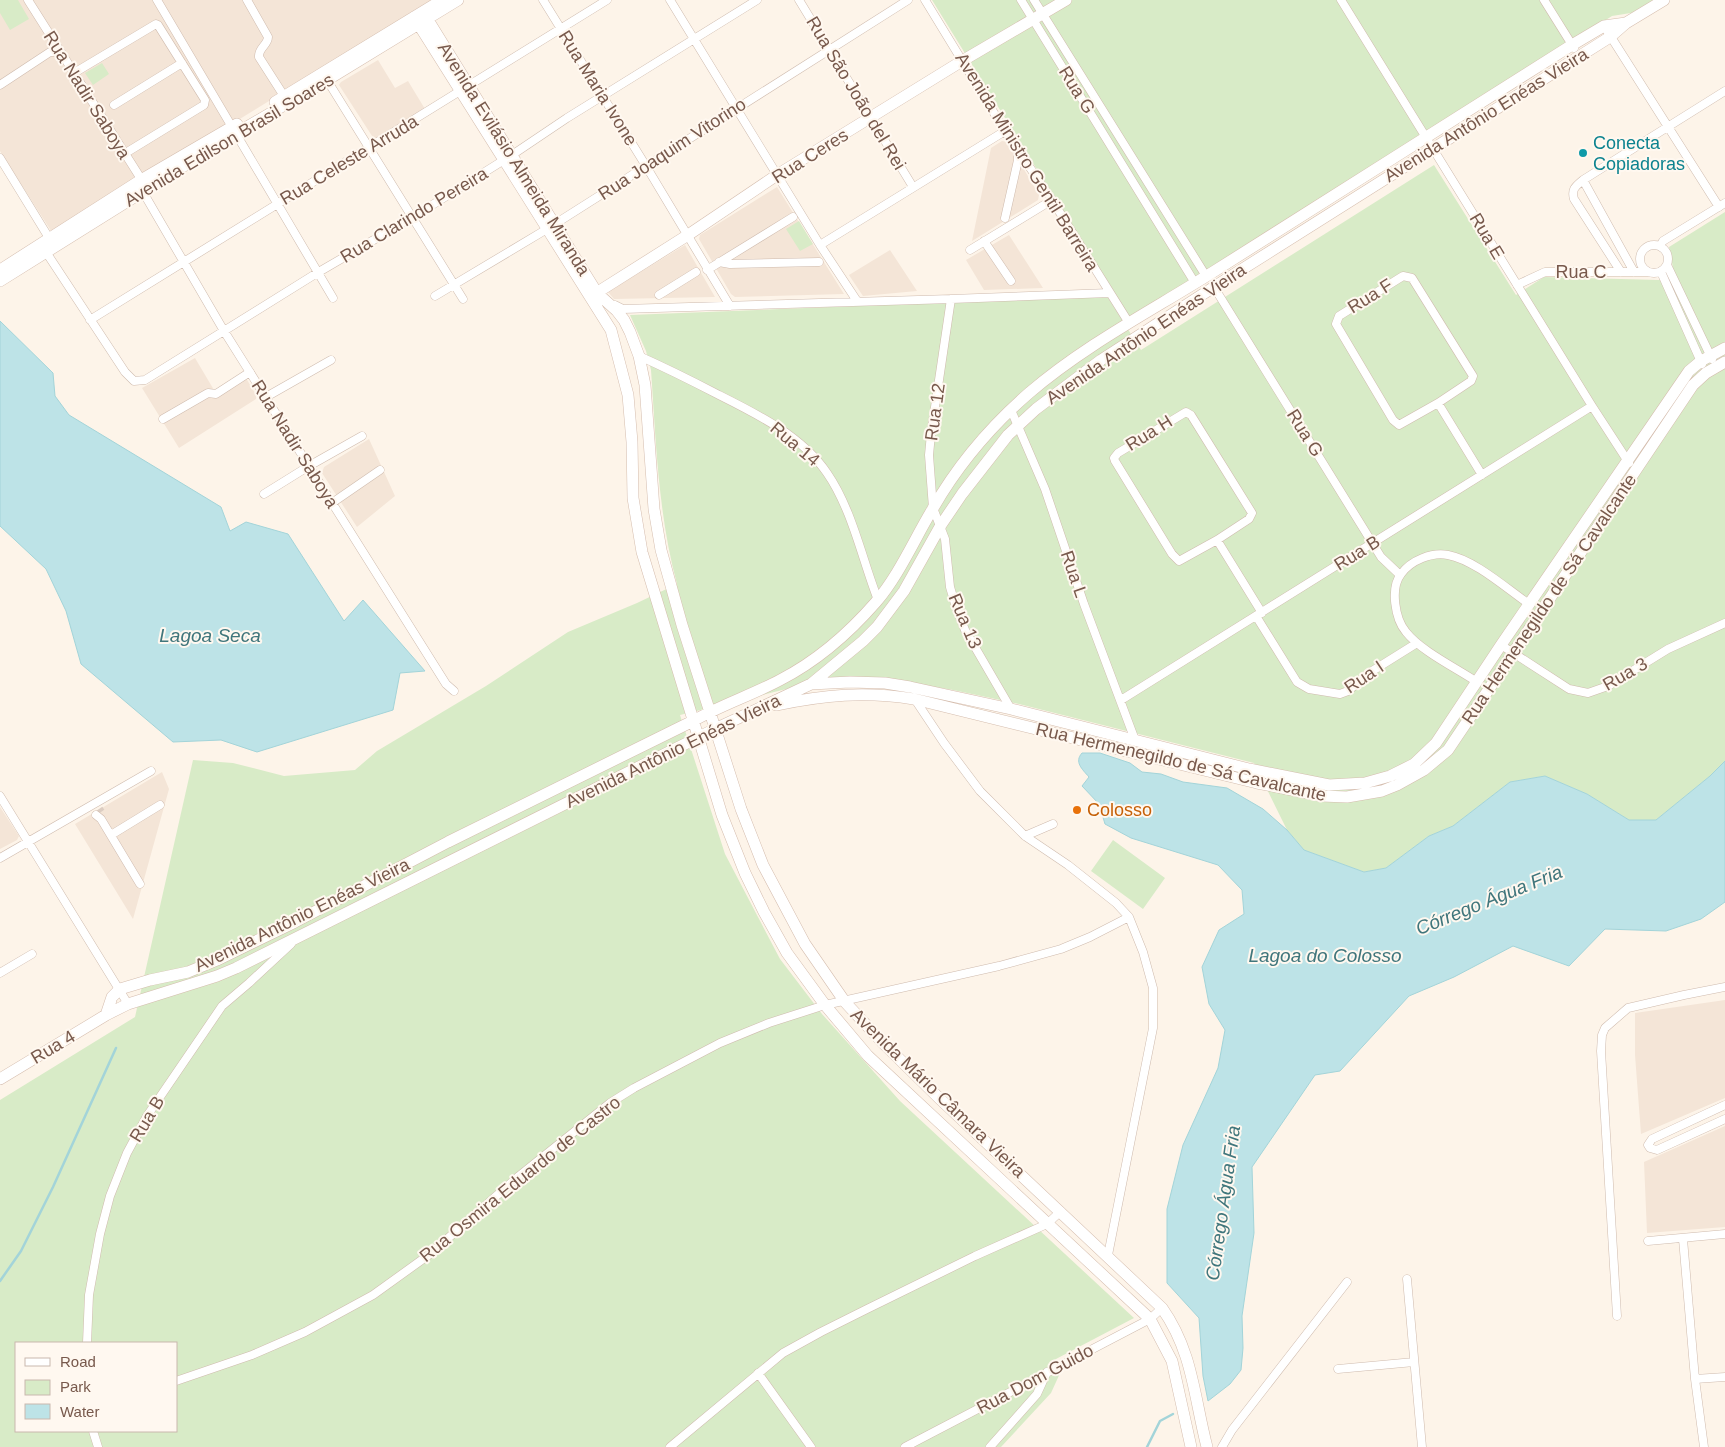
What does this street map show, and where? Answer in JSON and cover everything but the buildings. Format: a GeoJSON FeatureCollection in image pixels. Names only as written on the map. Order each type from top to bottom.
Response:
{"type":"FeatureCollection","features":[{"type":"Feature","properties":{"kind":"street","name":"Rua Nadir Saboya"},"geometry":{"type":"LineString","coordinates":[[28,0],[144,187],[183,262],[224,331],[446,684],[454,691]]}},
{"type":"Feature","properties":{"kind":"street"},"geometry":{"type":"LineString","coordinates":[[156,0],[333,298]]}},
{"type":"Feature","properties":{"kind":"street"},"geometry":{"type":"LineString","coordinates":[[247,0],[268,37],[267,42],[260,50],[259,57],[281,91]]}},
{"type":"Feature","properties":{"kind":"street","name":"Avenida Edilson Brasil Soares"},"geometry":{"type":"LineString","coordinates":[[0,281],[233,131],[327,80],[421,18],[442,0]]}},
{"type":"Feature","properties":{"kind":"street","name":"Avenida Edilson Brasil Soares"},"geometry":{"type":"LineString","coordinates":[[233,131],[281,91],[458,0]]}},
{"type":"Feature","properties":{"kind":"street","name":"Rua Maria Ivone"},"geometry":{"type":"LineString","coordinates":[[543,0],[688,235],[702,269],[730,306]]}},
{"type":"Feature","properties":{"kind":"street","name":"Rua Celeste Arruda"},"geometry":{"type":"LineString","coordinates":[[90,320],[607,0]]}},
{"type":"Feature","properties":{"kind":"street"},"geometry":{"type":"LineString","coordinates":[[670,0],[857,301]]}},
{"type":"Feature","properties":{"kind":"street","name":"Rua Clarindo Pereira"},"geometry":{"type":"LineString","coordinates":[[90,320],[124,372],[134,381],[145,380],[317,273],[413,217],[508,158],[602,96],[758,0]]}},
{"type":"Feature","properties":{"kind":"street","name":"Rua São João del Rei"},"geometry":{"type":"LineString","coordinates":[[799,0],[913,187]]}},
{"type":"Feature","properties":{"kind":"street","name":"Rua Joaquim Vitorino"},"geometry":{"type":"LineString","coordinates":[[434,296],[550,226],[908,0]]}},
{"type":"Feature","properties":{"kind":"street","name":"Avenida Ministro Gentil Barreira"},"geometry":{"type":"LineString","coordinates":[[926,0],[1018,151],[1052,200],[1129,323]]}},
{"type":"Feature","properties":{"kind":"street","name":"Rua G"},"geometry":{"type":"LineString","coordinates":[[1021,0],[1038,17],[1206,276]]}},
{"type":"Feature","properties":{"kind":"street","name":"Rua G"},"geometry":{"type":"LineString","coordinates":[[1034,0],[1038,17],[1195,283]]}},
{"type":"Feature","properties":{"kind":"street","name":"Rua Ceres"},"geometry":{"type":"LineString","coordinates":[[593,297],[778,175],[962,60],[1066,0]]}},
{"type":"Feature","properties":{"kind":"street","name":"Rua E"},"geometry":{"type":"LineString","coordinates":[[1341,0],[1592,406],[1632,465]]}},
{"type":"Feature","properties":{"kind":"street"},"geometry":{"type":"LineString","coordinates":[[1544,0],[1579,56]]}},
{"type":"Feature","properties":{"kind":"street","name":"Avenida Antônio Enéas Vieira"},"geometry":{"type":"LineString","coordinates":[[106,1015],[128,1004],[217,976],[296,939],[715,728],[811,684],[863,641],[886,616],[904,591],[940,525],[984,465],[1018,425],[1050,398],[1101,360],[1214,286],[1610,37],[1626,23],[1664,0]]}},
{"type":"Feature","properties":{"kind":"street","name":"Avenida Evilásio Almeida Miranda"},"geometry":{"type":"LineString","coordinates":[[421,18],[593,297],[610,303]]}},
{"type":"Feature","properties":{"kind":"street","name":"Avenida Antônio Enéas Vieira"},"geometry":{"type":"LineString","coordinates":[[120,990],[150,980],[188,972],[217,960],[710,711],[768,686],[806,666],[850,628],[878,600],[957,470],[985,437],[1026,396],[1066,363],[1572,45],[1604,26],[1626,23]]}},
{"type":"Feature","properties":{"kind":"street"},"geometry":{"type":"LineString","coordinates":[[74,73],[156,24],[205,100],[204,105],[124,154]]}},
{"type":"Feature","properties":{"kind":"street"},"geometry":{"type":"LineString","coordinates":[[1604,26],[1668,128],[1722,205],[1663,241],[1660,246]]}},
{"type":"Feature","properties":{"kind":"street"},"geometry":{"type":"LineString","coordinates":[[0,84],[50,52],[61,52]]}},
{"type":"Feature","properties":{"kind":"street"},"geometry":{"type":"LineString","coordinates":[[114,105],[182,63]]}},
{"type":"Feature","properties":{"kind":"street"},"geometry":{"type":"LineString","coordinates":[[327,80],[463,299]]}},
{"type":"Feature","properties":{"kind":"street"},"geometry":{"type":"LineString","coordinates":[[1621,272],[1574,199],[1573,191],[1583,180],[1725,91]]}},
{"type":"Feature","properties":{"kind":"street"},"geometry":{"type":"LineString","coordinates":[[820,244],[1005,130]]}},
{"type":"Feature","properties":{"kind":"street"},"geometry":{"type":"LineString","coordinates":[[1005,218],[1018,160],[1018,151]]}},
{"type":"Feature","properties":{"kind":"street"},"geometry":{"type":"LineString","coordinates":[[0,158],[49,238]]}},
{"type":"Feature","properties":{"kind":"street"},"geometry":{"type":"LineString","coordinates":[[1583,180],[1634,272]]}},
{"type":"Feature","properties":{"kind":"street","name":"Avenida Edilson Brasil Soares"},"geometry":{"type":"LineString","coordinates":[[0,270],[49,238],[144,187]]}},
{"type":"Feature","properties":{"kind":"street"},"geometry":{"type":"LineString","coordinates":[[970,250],[1052,200]]}},
{"type":"Feature","properties":{"kind":"street"},"geometry":{"type":"LineString","coordinates":[[659,295],[702,269],[719,262],[793,217]]}},
{"type":"Feature","properties":{"kind":"street"},"geometry":{"type":"LineString","coordinates":[[984,242],[1011,281]]}},
{"type":"Feature","properties":{"kind":"street"},"geometry":{"type":"LineString","coordinates":[[1668,265],[1662,272],[1657,274],[1647,272],[1641,265],[1642,254],[1646,248],[1651,246],[1660,246],[1667,252],[1668,265],[1706,359]]}},
{"type":"Feature","properties":{"kind":"street"},"geometry":{"type":"LineString","coordinates":[[46,252],[90,320]]}},
{"type":"Feature","properties":{"kind":"street"},"geometry":{"type":"LineString","coordinates":[[1625,256],[1642,254]]}},
{"type":"Feature","properties":{"kind":"street"},"geometry":{"type":"LineString","coordinates":[[719,262],[730,264],[819,262]]}},
{"type":"Feature","properties":{"kind":"street","name":"Rua C"},"geometry":{"type":"LineString","coordinates":[[1517,286],[1545,272],[1647,272]]}},
{"type":"Feature","properties":{"kind":"street"},"geometry":{"type":"LineString","coordinates":[[1662,272],[1706,359],[1716,368]]}},
{"type":"Feature","properties":{"kind":"street","name":"Rua F"},"geometry":{"type":"LineString","coordinates":[[1403,276],[1412,278],[1474,376],[1471,381],[1438,403],[1401,424],[1397,424],[1336,324],[1337,318],[1403,276]]}},
{"type":"Feature","properties":{"kind":"street","name":"Rua G"},"geometry":{"type":"LineString","coordinates":[[1214,286],[1383,560],[1400,575]]}},
{"type":"Feature","properties":{"kind":"street"},"geometry":{"type":"LineString","coordinates":[[610,303],[623,309],[1109,292]]}},
{"type":"Feature","properties":{"kind":"street","name":"Avenida Mário Câmara Vieira"},"geometry":{"type":"LineString","coordinates":[[593,297],[611,330],[628,395],[632,442],[633,498],[642,552],[722,815],[744,873],[787,953],[825,1005],[868,1056],[1150,1319],[1167,1350],[1175,1371],[1191,1447]]}},
{"type":"Feature","properties":{"kind":"street","name":"Rua 12"},"geometry":{"type":"LineString","coordinates":[[940,525],[933,508],[929,460],[930,441],[951,299]]}},
{"type":"Feature","properties":{"kind":"street","name":"Avenida Mário Câmara Vieira"},"geometry":{"type":"LineString","coordinates":[[610,303],[624,320],[630,332],[639,356],[645,385],[654,509],[661,550],[741,809],[763,865],[805,944],[845,1002],[876,1036],[939,1098],[1108,1255],[1171,1319],[1190,1364],[1207,1447]]}},
{"type":"Feature","properties":{"kind":"street","name":"Rua Hermenegildo de Sá Cavalcante"},"geometry":{"type":"LineString","coordinates":[[757,708],[816,697],[851,694],[888,695],[914,699],[1257,783],[1322,796],[1347,797],[1382,792],[1424,770],[1443,755],[1513,653],[1689,371],[1725,348]]}},
{"type":"Feature","properties":{"kind":"street","name":"Rua 14"},"geometry":{"type":"LineString","coordinates":[[639,356],[767,420],[790,436],[818,460],[838,490],[878,600]]}},
{"type":"Feature","properties":{"kind":"street"},"geometry":{"type":"LineString","coordinates":[[266,397],[331,360]]}},
{"type":"Feature","properties":{"kind":"street","name":"Rua Hermenegildo de Sá Cavalcante"},"geometry":{"type":"LineString","coordinates":[[811,684],[850,682],[910,687],[1249,769],[1329,786],[1366,784],[1406,768],[1433,748],[1529,604],[1632,465],[1692,385],[1716,368]]}},
{"type":"Feature","properties":{"kind":"street"},"geometry":{"type":"LineString","coordinates":[[163,419],[208,393],[216,394],[250,372]]}},
{"type":"Feature","properties":{"kind":"street"},"geometry":{"type":"LineString","coordinates":[[1438,403],[1482,476]]}},
{"type":"Feature","properties":{"kind":"street","name":"Rua B"},"geometry":{"type":"LineString","coordinates":[[1121,700],[1592,406]]}},
{"type":"Feature","properties":{"kind":"street","name":"Rua L"},"geometry":{"type":"LineString","coordinates":[[1011,410],[1045,489],[1084,604],[1135,740]]}},
{"type":"Feature","properties":{"kind":"street","name":"Rua H"},"geometry":{"type":"LineString","coordinates":[[1183,413],[1189,413],[1252,513],[1249,519],[1217,540],[1182,560],[1176,560],[1115,461],[1116,455],[1183,413]]}},
{"type":"Feature","properties":{"kind":"street"},"geometry":{"type":"LineString","coordinates":[[264,494],[362,436]]}},
{"type":"Feature","properties":{"kind":"street"},"geometry":{"type":"LineString","coordinates":[[332,503],[380,470]]}},
{"type":"Feature","properties":{"kind":"street","name":"Rua 13"},"geometry":{"type":"LineString","coordinates":[[940,525],[945,539],[950,587],[959,615],[1011,710]]}},
{"type":"Feature","properties":{"kind":"street"},"geometry":{"type":"LineString","coordinates":[[1217,540],[1259,614]]}},
{"type":"Feature","properties":{"kind":"street"},"geometry":{"type":"LineString","coordinates":[[1477,682],[1417,643],[1405,631],[1398,618],[1395,597],[1400,575],[1411,564],[1421,559],[1434,555],[1448,555],[1467,561],[1529,604]]}},
{"type":"Feature","properties":{"kind":"street","name":"Rua I"},"geometry":{"type":"LineString","coordinates":[[1259,614],[1297,682],[1309,690],[1340,694],[1348,691],[1368,673],[1417,643]]}},
{"type":"Feature","properties":{"kind":"street","name":"Rua 3"},"geometry":{"type":"LineString","coordinates":[[1501,645],[1569,689],[1588,693],[1608,686],[1668,649],[1725,623]]}},
{"type":"Feature","properties":{"kind":"street"},"geometry":{"type":"LineString","coordinates":[[910,687],[914,699],[944,744],[980,791],[1026,836],[1076,871],[1116,903],[1128,916],[1143,952],[1153,988],[1153,1028],[1108,1255]]}},
{"type":"Feature","properties":{"kind":"street"},"geometry":{"type":"LineString","coordinates":[[0,858],[28,842],[97,811],[151,772]]}},
{"type":"Feature","properties":{"kind":"street"},"geometry":{"type":"LineString","coordinates":[[0,796],[128,1004]]}},
{"type":"Feature","properties":{"kind":"street"},"geometry":{"type":"LineString","coordinates":[[110,835],[160,805]]}},
{"type":"Feature","properties":{"kind":"street"},"geometry":{"type":"LineString","coordinates":[[97,811],[140,884]]}},
{"type":"Feature","properties":{"kind":"street"},"geometry":{"type":"LineString","coordinates":[[1026,836],[1053,824]]}},
{"type":"Feature","properties":{"kind":"street","name":"Rua Osmira Eduardo de Castro"},"geometry":{"type":"LineString","coordinates":[[178,1380],[252,1355],[305,1332],[365,1300],[430,1254],[519,1176],[610,1103],[634,1088],[720,1043],[769,1023],[825,1005],[999,966],[1061,948],[1090,937],[1128,916]]}},
{"type":"Feature","properties":{"kind":"street","name":"Rua B"},"geometry":{"type":"LineString","coordinates":[[86,1342],[89,1295],[100,1234],[110,1196],[127,1153],[146,1116],[222,1006],[296,939]]}},
{"type":"Feature","properties":{"kind":"street"},"geometry":{"type":"LineString","coordinates":[[0,973],[32,954]]}},
{"type":"Feature","properties":{"kind":"street"},"geometry":{"type":"LineString","coordinates":[[1617,1316],[1601,1051],[1602,1035],[1605,1028],[1628,1008],[1725,987]]}},
{"type":"Feature","properties":{"kind":"street"},"geometry":{"type":"LineString","coordinates":[[106,1015],[110,1003],[120,990]]}},
{"type":"Feature","properties":{"kind":"street","name":"Rua 4"},"geometry":{"type":"LineString","coordinates":[[0,1080],[106,1015]]}},
{"type":"Feature","properties":{"kind":"street"},"geometry":{"type":"LineString","coordinates":[[1725,1105],[1652,1139],[1648,1145],[1656,1150],[1725,1118]]}},
{"type":"Feature","properties":{"kind":"street"},"geometry":{"type":"LineString","coordinates":[[670,1447],[783,1353],[821,1332],[975,1256],[1047,1224],[1061,1211]]}},
{"type":"Feature","properties":{"kind":"street"},"geometry":{"type":"LineString","coordinates":[[1648,1242],[1725,1234]]}},
{"type":"Feature","properties":{"kind":"street"},"geometry":{"type":"LineString","coordinates":[[1683,1238],[1695,1379],[1704,1447]]}},
{"type":"Feature","properties":{"kind":"street"},"geometry":{"type":"LineString","coordinates":[[1407,1279],[1422,1447]]}},
{"type":"Feature","properties":{"kind":"street"},"geometry":{"type":"LineString","coordinates":[[1222,1447],[1232,1430],[1347,1282]]}},
{"type":"Feature","properties":{"kind":"street","name":"Rua Dom Guido"},"geometry":{"type":"LineString","coordinates":[[905,1447],[1150,1319],[1162,1308]]}},
{"type":"Feature","properties":{"kind":"street"},"geometry":{"type":"LineString","coordinates":[[1338,1369],[1414,1362]]}},
{"type":"Feature","properties":{"kind":"street"},"geometry":{"type":"LineString","coordinates":[[990,1447],[1037,1394],[1047,1372]]}},
{"type":"Feature","properties":{"kind":"street"},"geometry":{"type":"LineString","coordinates":[[758,1373],[810,1447]]}},
{"type":"Feature","properties":{"kind":"street"},"geometry":{"type":"LineString","coordinates":[[1695,1379],[1725,1377]]}},
{"type":"Feature","properties":{"kind":"street"},"geometry":{"type":"LineString","coordinates":[[93,1432],[98,1447]]}},
{"type":"Feature","properties":{"kind":"shaded area"},"geometry":{"type":"Polygon","coordinates":[[[0,0],[433,0],[53,234],[0,151],[0,0]]]}},
{"type":"Feature","properties":{"kind":"shaded area"},"geometry":{"type":"Polygon","coordinates":[[[378,60],[395,88],[408,81],[425,109],[374,139],[339,85],[378,60]]]}},
{"type":"Feature","properties":{"kind":"shaded area"},"geometry":{"type":"Polygon","coordinates":[[[1002,141],[1008,142],[1039,195],[1038,200],[972,241],[991,148],[1002,141]]]}},
{"type":"Feature","properties":{"kind":"shaded area"},"geometry":{"type":"Polygon","coordinates":[[[777,187],[844,294],[735,297],[731,294],[699,239],[700,235],[777,187]]]}},
{"type":"Feature","properties":{"kind":"shaded area"},"geometry":{"type":"Polygon","coordinates":[[[1009,235],[1043,288],[984,290],[966,260],[1009,235]]]}},
{"type":"Feature","properties":{"kind":"shaded area"},"geometry":{"type":"Polygon","coordinates":[[[685,245],[715,297],[614,299],[608,292],[685,245]]]}},
{"type":"Feature","properties":{"kind":"shaded area"},"geometry":{"type":"Polygon","coordinates":[[[890,250],[917,291],[863,296],[849,275],[890,250]]]}},
{"type":"Feature","properties":{"kind":"shaded area"},"geometry":{"type":"Polygon","coordinates":[[[195,358],[214,390],[243,373],[256,395],[256,399],[179,448],[142,388],[195,358]]]}},
{"type":"Feature","properties":{"kind":"shaded area"},"geometry":{"type":"Polygon","coordinates":[[[369,439],[395,496],[357,527],[322,473],[324,467],[369,439]]]}},
{"type":"Feature","properties":{"kind":"shaded area"},"geometry":{"type":"Polygon","coordinates":[[[162,772],[169,789],[133,919],[75,824],[162,772]]]}},
{"type":"Feature","properties":{"kind":"shaded area"},"geometry":{"type":"Polygon","coordinates":[[[0,807],[19,836],[17,840],[0,849],[0,807]]]}},
{"type":"Feature","properties":{"kind":"shaded area"},"geometry":{"type":"Polygon","coordinates":[[[1725,1000],[1725,1098],[1641,1134],[1635,1055],[1635,1013],[1725,1000]]]}},
{"type":"Feature","properties":{"kind":"shaded area"},"geometry":{"type":"Polygon","coordinates":[[[1725,1126],[1725,1227],[1647,1233],[1644,1162],[1725,1126]]]}},
{"type":"Feature","properties":{"kind":"green space"},"geometry":{"type":"Polygon","coordinates":[[[0,0],[18,0],[29,19],[10,30],[0,13],[0,0]]]}},
{"type":"Feature","properties":{"kind":"green space"},"geometry":{"type":"Polygon","coordinates":[[[932,0],[1655,0],[1637,12],[1612,16],[1423,137],[1130,320],[932,0]]]}},
{"type":"Feature","properties":{"kind":"green space"},"geometry":{"type":"Polygon","coordinates":[[[102,63],[109,74],[93,85],[85,73],[102,63]]]}},
{"type":"Feature","properties":{"kind":"green space"},"geometry":{"type":"Polygon","coordinates":[[[1434,165],[1516,295],[1544,277],[1659,280],[1673,268],[1669,247],[1725,212],[1725,761],[1710,776],[1656,820],[1629,820],[1587,794],[1545,776],[1510,782],[1453,826],[1429,836],[1386,868],[1364,872],[1304,850],[1287,830],[1254,763],[1019,704],[889,679],[827,679],[680,715],[725,854],[780,959],[822,1014],[900,1101],[1134,1318],[1056,1359],[1061,1371],[1051,1393],[1001,1447],[0,1447],[0,1100],[135,1017],[193,760],[233,763],[284,776],[355,770],[377,751],[486,686],[568,632],[677,584],[662,504],[656,450],[651,370],[646,351],[630,315],[1107,296],[1141,350],[1434,165]]]}},
{"type":"Feature","properties":{"kind":"green space"},"geometry":{"type":"Polygon","coordinates":[[[799,221],[813,244],[800,251],[786,229],[799,221]]]}},
{"type":"Feature","properties":{"kind":"green space"},"geometry":{"type":"Polygon","coordinates":[[[1113,840],[1165,878],[1143,909],[1091,871],[1113,840]]]}},
{"type":"Feature","properties":{"kind":"water","name":"Lagoa Seca"},"geometry":{"type":"Polygon","coordinates":[[[0,321],[53,373],[55,396],[69,415],[221,507],[230,531],[246,522],[288,534],[344,621],[363,600],[425,671],[400,673],[393,710],[257,752],[221,740],[173,742],[81,664],[66,611],[46,569],[0,526],[0,321]]]}},
{"type":"Feature","properties":{"kind":"water","name":"Lagoa do Colosso"},"geometry":{"type":"Polygon","coordinates":[[[1082,753],[1100,753],[1130,763],[1142,772],[1161,774],[1183,782],[1227,788],[1263,809],[1287,830],[1304,850],[1364,872],[1386,868],[1429,836],[1453,826],[1510,782],[1545,776],[1587,794],[1629,820],[1656,820],[1710,776],[1725,761],[1725,902],[1701,919],[1666,931],[1605,929],[1569,966],[1513,946],[1454,977],[1409,996],[1340,1071],[1315,1075],[1252,1167],[1254,1233],[1242,1316],[1243,1348],[1241,1370],[1230,1384],[1208,1401],[1203,1376],[1199,1318],[1167,1283],[1167,1209],[1183,1145],[1218,1068],[1225,1030],[1209,1004],[1202,967],[1219,930],[1244,914],[1242,890],[1218,865],[1131,838],[1105,824],[1099,804],[1082,786],[1089,777],[1079,762],[1082,753]]]}},
{"type":"Feature","properties":{"kind":"waterway"},"geometry":{"type":"LineString","coordinates":[[0,1281],[21,1251],[53,1187],[116,1048]]}},
{"type":"Feature","properties":{"kind":"waterway","name":"Córrego Água Fria"},"geometry":{"type":"LineString","coordinates":[[1147,1447],[1160,1421],[1173,1414]]}},
{"type":"Feature","properties":{"kind":"place","name":"Conecta Copiadoras"},"geometry":{"type":"Point","coordinates":[1583,153]}},
{"type":"Feature","properties":{"kind":"place","name":"Colosso"},"geometry":{"type":"Point","coordinates":[1077,810]}}]}
